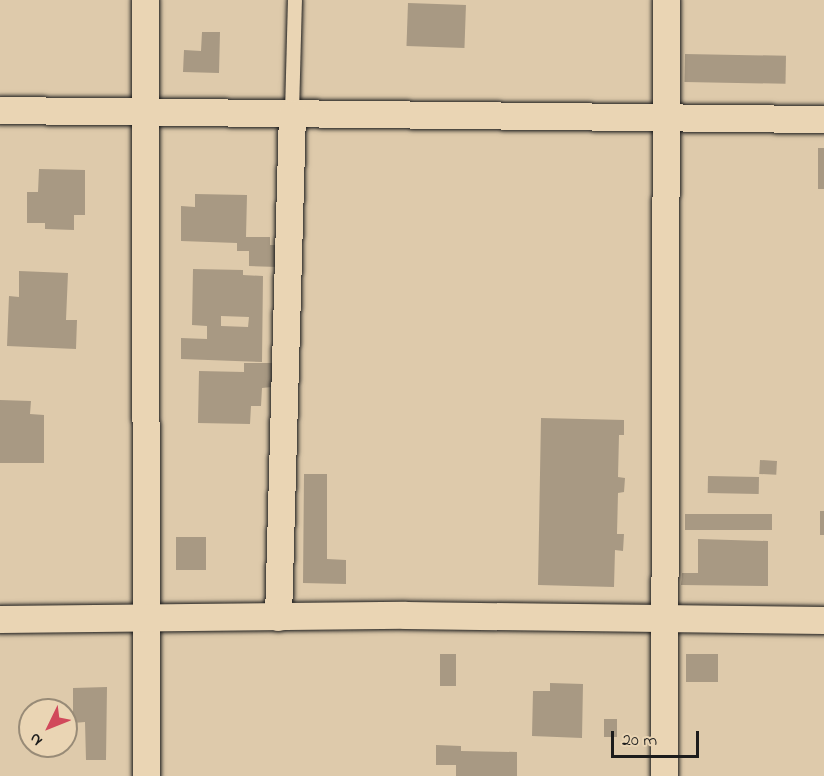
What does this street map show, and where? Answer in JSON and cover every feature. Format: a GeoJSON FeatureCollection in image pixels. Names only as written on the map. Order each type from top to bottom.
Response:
{"type":"FeatureCollection","features":[{"type":"Feature","properties":{"kind":"street"},"geometry":{"type":"LineString","coordinates":[[145,0],[146,776]]}},
{"type":"Feature","properties":{"kind":"street"},"geometry":{"type":"LineString","coordinates":[[664,776],[666,0]]}},
{"type":"Feature","properties":{"kind":"street"},"geometry":{"type":"LineString","coordinates":[[0,110],[824,119]]}},
{"type":"Feature","properties":{"kind":"street"},"geometry":{"type":"LineString","coordinates":[[278,616],[292,113]]}},
{"type":"Feature","properties":{"kind":"street"},"geometry":{"type":"LineString","coordinates":[[0,619],[278,616],[824,620]]}},
{"type":"Feature","properties":{"kind":"lane"},"geometry":{"type":"LineString","coordinates":[[292,113],[295,0]]}},
{"type":"Feature","properties":{"kind":"building"},"geometry":{"type":"Polygon","coordinates":[[[408,3],[466,5],[464,48],[406,46],[408,3]]]}},
{"type":"Feature","properties":{"kind":"building"},"geometry":{"type":"Polygon","coordinates":[[[202,32],[220,32],[219,73],[183,72],[184,50],[201,51],[202,32]]]}},
{"type":"Feature","properties":{"kind":"building"},"geometry":{"type":"Polygon","coordinates":[[[685,54],[786,56],[785,84],[685,82],[685,54]]]}},
{"type":"Feature","properties":{"kind":"building"},"geometry":{"type":"Polygon","coordinates":[[[818,148],[824,148],[824,189],[818,189],[818,148]]]}},
{"type":"Feature","properties":{"kind":"building"},"geometry":{"type":"Polygon","coordinates":[[[39,169],[85,170],[85,215],[74,215],[74,230],[45,229],[45,223],[27,223],[27,192],[38,192],[39,169]]]}},
{"type":"Feature","properties":{"kind":"building"},"geometry":{"type":"Polygon","coordinates":[[[195,194],[247,195],[246,237],[270,237],[270,245],[278,245],[278,267],[249,266],[249,251],[237,251],[237,243],[181,241],[181,206],[195,207],[195,194]]]}},
{"type":"Feature","properties":{"kind":"building"},"geometry":{"type":"Polygon","coordinates":[[[193,269],[243,270],[243,275],[263,276],[262,362],[181,359],[181,338],[207,339],[207,326],[192,325],[193,269]],[[221,316],[221,326],[248,327],[249,317],[221,316]]]}},
{"type":"Feature","properties":{"kind":"building"},"geometry":{"type":"Polygon","coordinates":[[[19,271],[68,273],[66,320],[77,320],[76,349],[7,346],[9,296],[19,297],[19,271]]]}},
{"type":"Feature","properties":{"kind":"building"},"geometry":{"type":"Polygon","coordinates":[[[244,363],[272,363],[272,387],[262,388],[261,406],[251,406],[250,424],[198,423],[199,371],[244,372],[244,363]]]}},
{"type":"Feature","properties":{"kind":"building"},"geometry":{"type":"Polygon","coordinates":[[[0,400],[31,401],[30,414],[44,415],[44,463],[0,463],[0,400]]]}},
{"type":"Feature","properties":{"kind":"building"},"geometry":{"type":"Polygon","coordinates":[[[541,418],[624,420],[624,435],[619,435],[618,477],[625,478],[624,492],[618,493],[617,534],[624,534],[623,551],[615,550],[614,587],[538,585],[541,418]]]}},
{"type":"Feature","properties":{"kind":"building"},"geometry":{"type":"Polygon","coordinates":[[[760,460],[777,461],[776,475],[759,474],[760,460]]]}},
{"type":"Feature","properties":{"kind":"building"},"geometry":{"type":"Polygon","coordinates":[[[304,474],[327,474],[327,559],[346,560],[346,584],[303,583],[304,474]]]}},
{"type":"Feature","properties":{"kind":"building"},"geometry":{"type":"Polygon","coordinates":[[[708,476],[759,477],[759,494],[708,493],[708,476]]]}},
{"type":"Feature","properties":{"kind":"building"},"geometry":{"type":"Polygon","coordinates":[[[820,511],[824,511],[824,535],[820,535],[820,511]]]}},
{"type":"Feature","properties":{"kind":"building"},"geometry":{"type":"Polygon","coordinates":[[[685,514],[772,514],[772,530],[685,530],[685,514]]]}},
{"type":"Feature","properties":{"kind":"building"},"geometry":{"type":"Polygon","coordinates":[[[176,537],[206,537],[206,570],[176,570],[176,537]]]}},
{"type":"Feature","properties":{"kind":"building"},"geometry":{"type":"Polygon","coordinates":[[[698,539],[768,541],[768,586],[681,585],[682,573],[698,573],[698,539]]]}},
{"type":"Feature","properties":{"kind":"building"},"geometry":{"type":"Polygon","coordinates":[[[440,654],[456,654],[456,686],[440,686],[440,654]]]}},
{"type":"Feature","properties":{"kind":"building"},"geometry":{"type":"Polygon","coordinates":[[[686,654],[718,654],[718,682],[686,682],[686,654]]]}},
{"type":"Feature","properties":{"kind":"building"},"geometry":{"type":"Polygon","coordinates":[[[550,683],[583,684],[582,738],[532,736],[533,691],[550,691],[550,683]]]}},
{"type":"Feature","properties":{"kind":"building"},"geometry":{"type":"Polygon","coordinates":[[[107,687],[106,760],[86,760],[85,722],[78,723],[78,698],[73,698],[73,688],[107,687]]]}},
{"type":"Feature","properties":{"kind":"building"},"geometry":{"type":"Polygon","coordinates":[[[604,719],[617,719],[617,737],[604,737],[604,719]]]}},
{"type":"Feature","properties":{"kind":"building"},"geometry":{"type":"Polygon","coordinates":[[[436,745],[461,746],[461,751],[517,752],[517,776],[456,776],[456,765],[436,765],[436,745]]]}}]}
